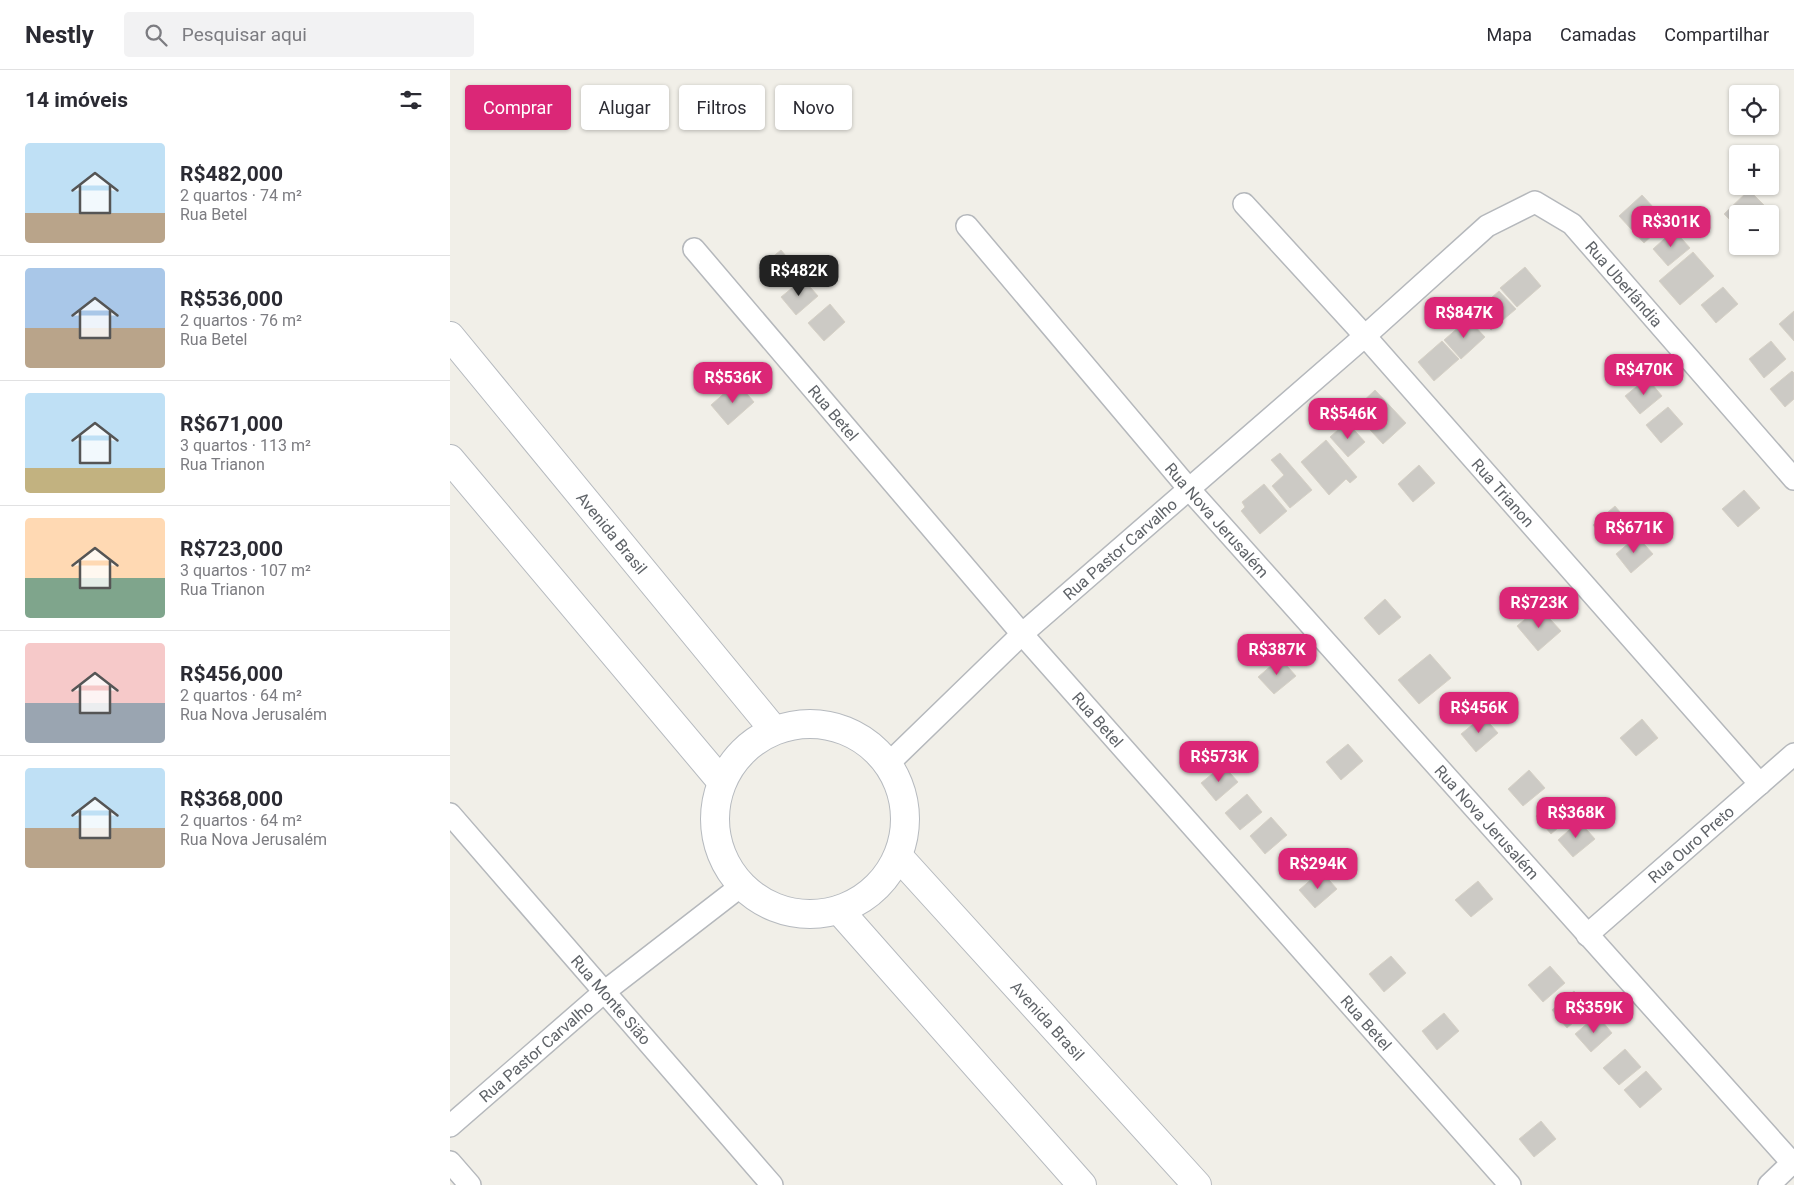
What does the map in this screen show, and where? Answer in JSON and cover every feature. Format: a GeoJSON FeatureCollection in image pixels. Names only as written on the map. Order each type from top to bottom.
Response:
{"type":"FeatureCollection","features":[{"type":"Feature","properties":{"kind":"main road","name":"Avenida Brasil"},"geometry":{"type":"LineString","coordinates":[[450,336],[774,730]]}},
{"type":"Feature","properties":{"kind":"main road"},"geometry":{"type":"LineString","coordinates":[[450,459],[721,782]]}},
{"type":"Feature","properties":{"kind":"main road"},"geometry":{"type":"LineString","coordinates":[[803,723],[832,726],[860,737],[889,763],[897,779],[905,804],[905,831],[899,857],[884,880],[864,898],[839,910],[813,914],[787,912],[762,902],[741,886],[724,863],[715,836],[714,808],[721,782],[734,760],[752,742],[774,730],[803,723]]}},
{"type":"Feature","properties":{"kind":"main road","name":"Avenida Brasil"},"geometry":{"type":"LineString","coordinates":[[899,857],[1197,1185]]}},
{"type":"Feature","properties":{"kind":"main road"},"geometry":{"type":"LineString","coordinates":[[839,910],[1082,1185]]}},
{"type":"Feature","properties":{"kind":"street","name":"Rua Pastor Carvalho"},"geometry":{"type":"LineString","coordinates":[[889,763],[1022,634],[1365,336],[1487,226],[1534,202],[1572,224]]}},
{"type":"Feature","properties":{"kind":"street","name":"Rua Trianon"},"geometry":{"type":"LineString","coordinates":[[1244,204],[1365,336],[1760,784]]}},
{"type":"Feature","properties":{"kind":"street","name":"Rua Uberlândia"},"geometry":{"type":"LineString","coordinates":[[1572,224],[1794,479]]}},
{"type":"Feature","properties":{"kind":"street","name":"Rua Nova Jerusalém"},"geometry":{"type":"LineString","coordinates":[[967,226],[1189,489],[1793,1164]]}},
{"type":"Feature","properties":{"kind":"street","name":"Rua Betel"},"geometry":{"type":"LineString","coordinates":[[694,249],[1022,634],[1510,1185]]}},
{"type":"Feature","properties":{"kind":"street","name":"Rua Ouro Preto"},"geometry":{"type":"LineString","coordinates":[[1587,935],[1794,754]]}},
{"type":"Feature","properties":{"kind":"street","name":"Rua Monte Sião"},"geometry":{"type":"LineString","coordinates":[[450,814],[772,1185]]}},
{"type":"Feature","properties":{"kind":"street","name":"Rua Pastor Carvalho"},"geometry":{"type":"LineString","coordinates":[[450,1126],[604,992],[741,886]]}},
{"type":"Feature","properties":{"kind":"street"},"geometry":{"type":"LineString","coordinates":[[450,1162],[470,1185]]}},
{"type":"Feature","properties":{"kind":"street"},"geometry":{"type":"LineString","coordinates":[[1768,1185],[1793,1164]]}},
{"type":"Feature","properties":{"kind":"building"},"geometry":{"type":"Polygon","coordinates":[[[1642,195],[1667,222],[1644,243],[1619,216],[1642,195]]]}},
{"type":"Feature","properties":{"kind":"building"},"geometry":{"type":"Polygon","coordinates":[[[1744,195],[1754,195],[1764,205],[1733,205],[1744,195]]]}},
{"type":"Feature","properties":{"kind":"building"},"geometry":{"type":"Polygon","coordinates":[[[1729,209],[1729,219],[1724,214],[1729,209]]]}},
{"type":"Feature","properties":{"kind":"building"},"geometry":{"type":"Polygon","coordinates":[[[1674,230],[1690,248],[1668,266],[1653,249],[1674,230]]]}},
{"type":"Feature","properties":{"kind":"building"},"geometry":{"type":"Polygon","coordinates":[[[781,250],[796,268],[775,286],[759,268],[781,250]]]}},
{"type":"Feature","properties":{"kind":"building"},"geometry":{"type":"Polygon","coordinates":[[[1693,252],[1714,276],[1680,305],[1659,281],[1693,252]]]}},
{"type":"Feature","properties":{"kind":"building"},"geometry":{"type":"Polygon","coordinates":[[[1525,267],[1541,286],[1517,307],[1500,288],[1525,267]]]}},
{"type":"Feature","properties":{"kind":"building"},"geometry":{"type":"Polygon","coordinates":[[[803,279],[818,296],[796,315],[781,297],[803,279]]]}},
{"type":"Feature","properties":{"kind":"building"},"geometry":{"type":"Polygon","coordinates":[[[1723,287],[1738,304],[1716,323],[1701,305],[1723,287]]]}},
{"type":"Feature","properties":{"kind":"building"},"geometry":{"type":"Polygon","coordinates":[[[1499,291],[1516,309],[1491,330],[1475,312],[1499,291]]]}},
{"type":"Feature","properties":{"kind":"building"},"geometry":{"type":"Polygon","coordinates":[[[830,304],[845,322],[824,341],[808,323],[830,304]]]}},
{"type":"Feature","properties":{"kind":"building"},"geometry":{"type":"Polygon","coordinates":[[[1794,311],[1794,341],[1779,324],[1794,311]]]}},
{"type":"Feature","properties":{"kind":"building"},"geometry":{"type":"Polygon","coordinates":[[[1468,319],[1485,337],[1461,359],[1444,340],[1468,319]]]}},
{"type":"Feature","properties":{"kind":"building"},"geometry":{"type":"Polygon","coordinates":[[[1442,341],[1459,359],[1434,381],[1418,362],[1442,341]]]}},
{"type":"Feature","properties":{"kind":"building"},"geometry":{"type":"Polygon","coordinates":[[[1771,341],[1786,359],[1764,378],[1749,359],[1771,341]]]}},
{"type":"Feature","properties":{"kind":"building"},"geometry":{"type":"Polygon","coordinates":[[[1792,371],[1794,373],[1794,399],[1785,407],[1770,389],[1792,371]]]}},
{"type":"Feature","properties":{"kind":"building"},"geometry":{"type":"Polygon","coordinates":[[[1647,378],[1662,396],[1640,414],[1625,396],[1647,378]]]}},
{"type":"Feature","properties":{"kind":"building"},"geometry":{"type":"Polygon","coordinates":[[[737,382],[754,402],[728,425],[711,405],[737,382]]]}},
{"type":"Feature","properties":{"kind":"building"},"geometry":{"type":"Polygon","coordinates":[[[1375,390],[1406,423],[1383,444],[1361,420],[1363,417],[1355,409],[1375,390]]]}},
{"type":"Feature","properties":{"kind":"building"},"geometry":{"type":"Polygon","coordinates":[[[1668,407],[1683,424],[1661,443],[1646,425],[1668,407]]]}},
{"type":"Feature","properties":{"kind":"building"},"geometry":{"type":"Polygon","coordinates":[[[1347,422],[1365,442],[1348,457],[1330,437],[1347,422]]]}},
{"type":"Feature","properties":{"kind":"building"},"geometry":{"type":"Polygon","coordinates":[[[1326,440],[1357,477],[1350,483],[1346,479],[1329,495],[1301,462],[1326,440]]]}},
{"type":"Feature","properties":{"kind":"building"},"geometry":{"type":"Polygon","coordinates":[[[1280,453],[1312,490],[1290,508],[1272,486],[1284,475],[1271,460],[1280,453]]]}},
{"type":"Feature","properties":{"kind":"building"},"geometry":{"type":"Polygon","coordinates":[[[1419,465],[1435,483],[1413,502],[1398,484],[1419,465]]]}},
{"type":"Feature","properties":{"kind":"building"},"geometry":{"type":"Polygon","coordinates":[[[1264,484],[1287,511],[1260,534],[1241,511],[1245,507],[1242,502],[1264,484]]]}},
{"type":"Feature","properties":{"kind":"building"},"geometry":{"type":"Polygon","coordinates":[[[1744,490],[1760,508],[1738,527],[1722,509],[1744,490]]]}},
{"type":"Feature","properties":{"kind":"building"},"geometry":{"type":"Polygon","coordinates":[[[1615,506],[1630,524],[1608,543],[1593,525],[1615,506]]]}},
{"type":"Feature","properties":{"kind":"building"},"geometry":{"type":"Polygon","coordinates":[[[1637,536],[1653,554],[1631,573],[1616,554],[1637,536]]]}},
{"type":"Feature","properties":{"kind":"building"},"geometry":{"type":"Polygon","coordinates":[[[1385,599],[1401,617],[1379,635],[1364,618],[1385,599]]]}},
{"type":"Feature","properties":{"kind":"building"},"geometry":{"type":"Polygon","coordinates":[[[1539,607],[1561,631],[1538,651],[1517,626],[1539,607]]]}},
{"type":"Feature","properties":{"kind":"building"},"geometry":{"type":"Polygon","coordinates":[[[1430,654],[1451,678],[1419,704],[1398,680],[1430,654]]]}},
{"type":"Feature","properties":{"kind":"building"},"geometry":{"type":"Polygon","coordinates":[[[1280,658],[1296,676],[1274,694],[1258,677],[1280,658]]]}},
{"type":"Feature","properties":{"kind":"building"},"geometry":{"type":"Polygon","coordinates":[[[1483,716],[1498,733],[1476,752],[1461,734],[1483,716]]]}},
{"type":"Feature","properties":{"kind":"building"},"geometry":{"type":"Polygon","coordinates":[[[1642,719],[1658,738],[1636,756],[1620,738],[1642,719]]]}},
{"type":"Feature","properties":{"kind":"building"},"geometry":{"type":"Polygon","coordinates":[[[1348,744],[1363,761],[1341,780],[1326,762],[1348,744]]]}},
{"type":"Feature","properties":{"kind":"building"},"geometry":{"type":"Polygon","coordinates":[[[1223,765],[1238,782],[1216,801],[1201,783],[1223,765]]]}},
{"type":"Feature","properties":{"kind":"building"},"geometry":{"type":"Polygon","coordinates":[[[1529,770],[1545,788],[1523,806],[1508,789],[1529,770]]]}},
{"type":"Feature","properties":{"kind":"building"},"geometry":{"type":"Polygon","coordinates":[[[1247,794],[1262,812],[1240,830],[1225,813],[1247,794]]]}},
{"type":"Feature","properties":{"kind":"building"},"geometry":{"type":"Polygon","coordinates":[[[1558,797],[1573,815],[1551,834],[1536,816],[1558,797]]]}},
{"type":"Feature","properties":{"kind":"building"},"geometry":{"type":"Polygon","coordinates":[[[1271,817],[1287,835],[1265,854],[1250,836],[1271,817]]]}},
{"type":"Feature","properties":{"kind":"building"},"geometry":{"type":"Polygon","coordinates":[[[1579,821],[1595,839],[1573,857],[1558,840],[1579,821]]]}},
{"type":"Feature","properties":{"kind":"building"},"geometry":{"type":"Polygon","coordinates":[[[1321,871],[1337,889],[1315,908],[1299,890],[1321,871]]]}},
{"type":"Feature","properties":{"kind":"building"},"geometry":{"type":"Polygon","coordinates":[[[1478,881],[1493,899],[1471,917],[1455,900],[1478,881]]]}},
{"type":"Feature","properties":{"kind":"building"},"geometry":{"type":"Polygon","coordinates":[[[1391,956],[1406,973],[1384,992],[1369,974],[1391,956]]]}},
{"type":"Feature","properties":{"kind":"building"},"geometry":{"type":"Polygon","coordinates":[[[1550,966],[1565,983],[1543,1002],[1528,985],[1550,966]]]}},
{"type":"Feature","properties":{"kind":"building"},"geometry":{"type":"Polygon","coordinates":[[[1574,991],[1589,1009],[1567,1028],[1552,1010],[1574,991]]]}},
{"type":"Feature","properties":{"kind":"building"},"geometry":{"type":"Polygon","coordinates":[[[1444,1013],[1459,1031],[1437,1050],[1422,1031],[1444,1013]]]}},
{"type":"Feature","properties":{"kind":"building"},"geometry":{"type":"Polygon","coordinates":[[[1597,1015],[1612,1033],[1591,1052],[1575,1034],[1597,1015]]]}},
{"type":"Feature","properties":{"kind":"building"},"geometry":{"type":"Polygon","coordinates":[[[1625,1049],[1641,1067],[1619,1085],[1603,1068],[1625,1049]]]}},
{"type":"Feature","properties":{"kind":"building"},"geometry":{"type":"Polygon","coordinates":[[[1646,1071],[1662,1089],[1640,1108],[1624,1090],[1646,1071]]]}},
{"type":"Feature","properties":{"kind":"building"},"geometry":{"type":"Polygon","coordinates":[[[1541,1121],[1556,1139],[1534,1157],[1519,1139],[1541,1121]]]}}]}
